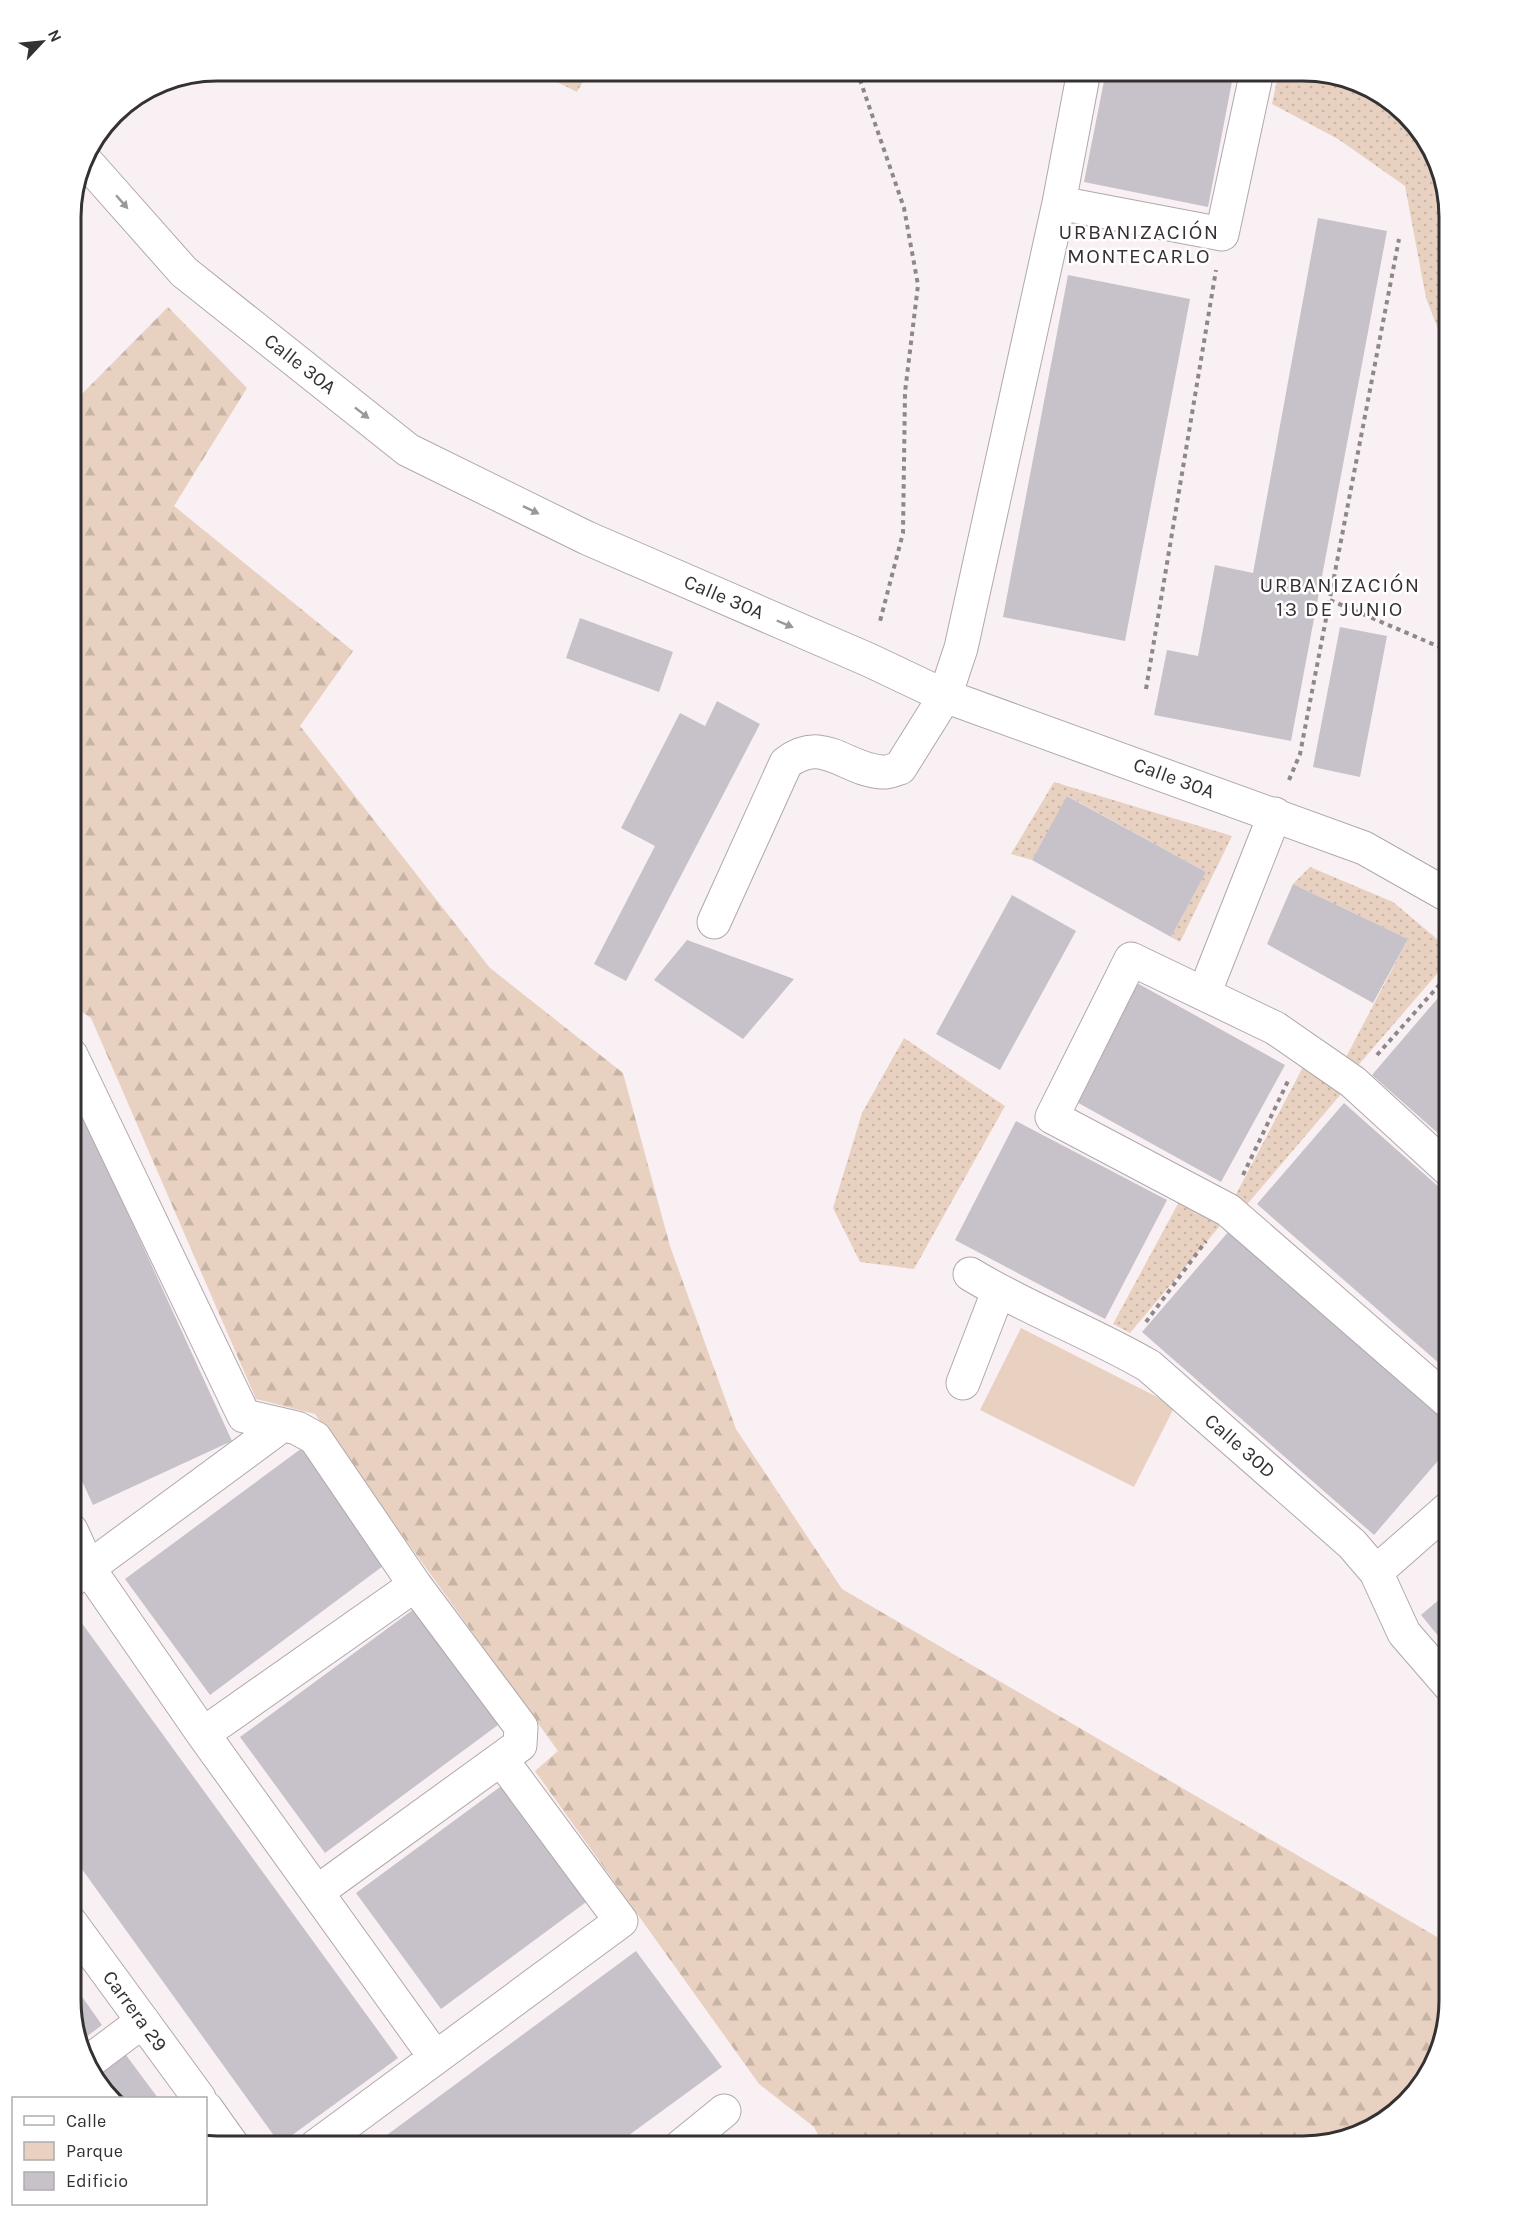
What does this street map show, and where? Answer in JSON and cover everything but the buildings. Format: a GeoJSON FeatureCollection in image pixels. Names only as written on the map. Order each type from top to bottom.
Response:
{"type":"FeatureCollection","features":[{"type":"Feature","properties":{"kind":"street"},"geometry":{"type":"LineString","coordinates":[[714,922],[786,763],[799,753],[821,751],[883,772],[900,768],[945,696],[961,648],[1059,203],[1082,81]]}},
{"type":"Feature","properties":{"kind":"street"},"geometry":{"type":"LineString","coordinates":[[1059,203],[1222,234],[1255,81]]}},
{"type":"Feature","properties":{"kind":"street","name":"Calle 30A"},"geometry":{"type":"LineString","coordinates":[[91,167],[184,272],[408,450],[586,538],[869,660],[945,696],[1364,848],[1439,890]]}},
{"type":"Feature","properties":{"kind":"street"},"geometry":{"type":"LineString","coordinates":[[1204,994],[1275,814]]}},
{"type":"Feature","properties":{"kind":"street"},"geometry":{"type":"LineString","coordinates":[[1439,1161],[1353,1083],[1303,1050],[1275,1028],[1131,959],[1052,1117],[1228,1210],[1439,1393]]}},
{"type":"Feature","properties":{"kind":"street"},"geometry":{"type":"LineString","coordinates":[[81,1076],[244,1416],[297,1428],[315,1438],[415,1585],[521,1727],[520,1745],[317,1892]]}},
{"type":"Feature","properties":{"kind":"street","name":"Calle 30D"},"geometry":{"type":"LineString","coordinates":[[970,1274],[998,1292],[1124,1351],[1149,1366],[1352,1544],[1376,1572],[1404,1633],[1439,1673]]}},
{"type":"Feature","properties":{"kind":"street"},"geometry":{"type":"LineString","coordinates":[[963,1383],[998,1292]]}},
{"type":"Feature","properties":{"kind":"street"},"geometry":{"type":"LineString","coordinates":[[81,1574],[281,1426]]}},
{"type":"Feature","properties":{"kind":"street"},"geometry":{"type":"LineString","coordinates":[[1376,1572],[1439,1517]]}},
{"type":"Feature","properties":{"kind":"street"},"geometry":{"type":"LineString","coordinates":[[81,1576],[203,1734],[435,2057]]}},
{"type":"Feature","properties":{"kind":"street"},"geometry":{"type":"LineString","coordinates":[[203,1734],[415,1585]]}},
{"type":"Feature","properties":{"kind":"street"},"geometry":{"type":"LineString","coordinates":[[329,2136],[621,1921],[501,1759]]}},
{"type":"Feature","properties":{"kind":"street","name":"Carrera 29"},"geometry":{"type":"LineString","coordinates":[[81,1938],[198,2097]]}},
{"type":"Feature","properties":{"kind":"street"},"geometry":{"type":"LineString","coordinates":[[94,2057],[142,2021]]}},
{"type":"Feature","properties":{"kind":"street"},"geometry":{"type":"LineString","coordinates":[[207,2109],[226,2136]]}},
{"type":"Feature","properties":{"kind":"street"},"geometry":{"type":"LineString","coordinates":[[693,2136],[724,2111]]}},
{"type":"Feature","properties":{"kind":"path"},"geometry":{"type":"LineString","coordinates":[[860,81],[904,208],[918,285],[905,392],[903,533],[869,660]]}},
{"type":"Feature","properties":{"kind":"path"},"geometry":{"type":"LineString","coordinates":[[1146,689],[1222,234]]}},
{"type":"Feature","properties":{"kind":"path"},"geometry":{"type":"LineString","coordinates":[[1275,814],[1300,754],[1399,239]]}},
{"type":"Feature","properties":{"kind":"path"},"geometry":{"type":"LineString","coordinates":[[1330,600],[1439,647]]}},
{"type":"Feature","properties":{"kind":"path"},"geometry":{"type":"LineString","coordinates":[[1353,1083],[1439,985]]}},
{"type":"Feature","properties":{"kind":"path"},"geometry":{"type":"LineString","coordinates":[[1124,1351],[1228,1210],[1303,1050]]}},
{"type":"Feature","properties":{"kind":"green space"},"geometry":{"type":"Polygon","coordinates":[[[555,81],[583,81],[577,92],[555,81]]]}},
{"type":"Feature","properties":{"kind":"green space"},"geometry":{"type":"Polygon","coordinates":[[[1277,81],[1312,81],[1347,88],[1379,104],[1393,115],[1411,134],[1421,149],[1429,165],[1438,199],[1439,361],[1438,329],[1426,298],[1405,186],[1338,139],[1272,104],[1277,81]]]}},
{"type":"Feature","properties":{"kind":"green space"},"geometry":{"type":"Polygon","coordinates":[[[168,307],[247,388],[174,506],[353,651],[300,726],[490,968],[623,1073],[670,1246],[736,1429],[842,1589],[1439,1938],[1438,2018],[1429,2052],[1411,2083],[1386,2108],[1355,2126],[1321,2135],[1303,2136],[819,2136],[814,2127],[759,2084],[535,1771],[558,1751],[315,1414],[256,1399],[91,1018],[81,1012],[81,395],[168,307]]]}},
{"type":"Feature","properties":{"kind":"green space"},"geometry":{"type":"Polygon","coordinates":[[[1054,782],[1232,836],[1180,942],[1171,937],[1206,872],[1068,796],[1032,860],[1011,854],[1054,782]]]}},
{"type":"Feature","properties":{"kind":"green space"},"geometry":{"type":"Polygon","coordinates":[[[1310,867],[1393,902],[1439,941],[1439,972],[1355,1069],[1344,1061],[1408,939],[1293,884],[1310,867]]]}},
{"type":"Feature","properties":{"kind":"green space"},"geometry":{"type":"Polygon","coordinates":[[[904,1038],[1005,1106],[914,1269],[860,1262],[833,1208],[862,1113],[904,1038]]]}},
{"type":"Feature","properties":{"kind":"green space"},"geometry":{"type":"Polygon","coordinates":[[[1303,1067],[1341,1094],[1244,1208],[1233,1200],[1303,1067]]]}},
{"type":"Feature","properties":{"kind":"green space"},"geometry":{"type":"Polygon","coordinates":[[[1180,1200],[1224,1221],[1130,1333],[1113,1324],[1180,1200]]]}},
{"type":"Feature","properties":{"kind":"green space"},"geometry":{"type":"Polygon","coordinates":[[[1021,1328],[1175,1406],[1134,1487],[980,1410],[1021,1328]]]}},
{"type":"Feature","properties":{"kind":"district","name":"URBANIZACIÓN MONTECARLO"},"geometry":{"type":"Point","coordinates":[1139,244]}},
{"type":"Feature","properties":{"kind":"district","name":"URBANIZACIÓN 13 DE JUNIO"},"geometry":{"type":"Point","coordinates":[1340,597]}}]}
